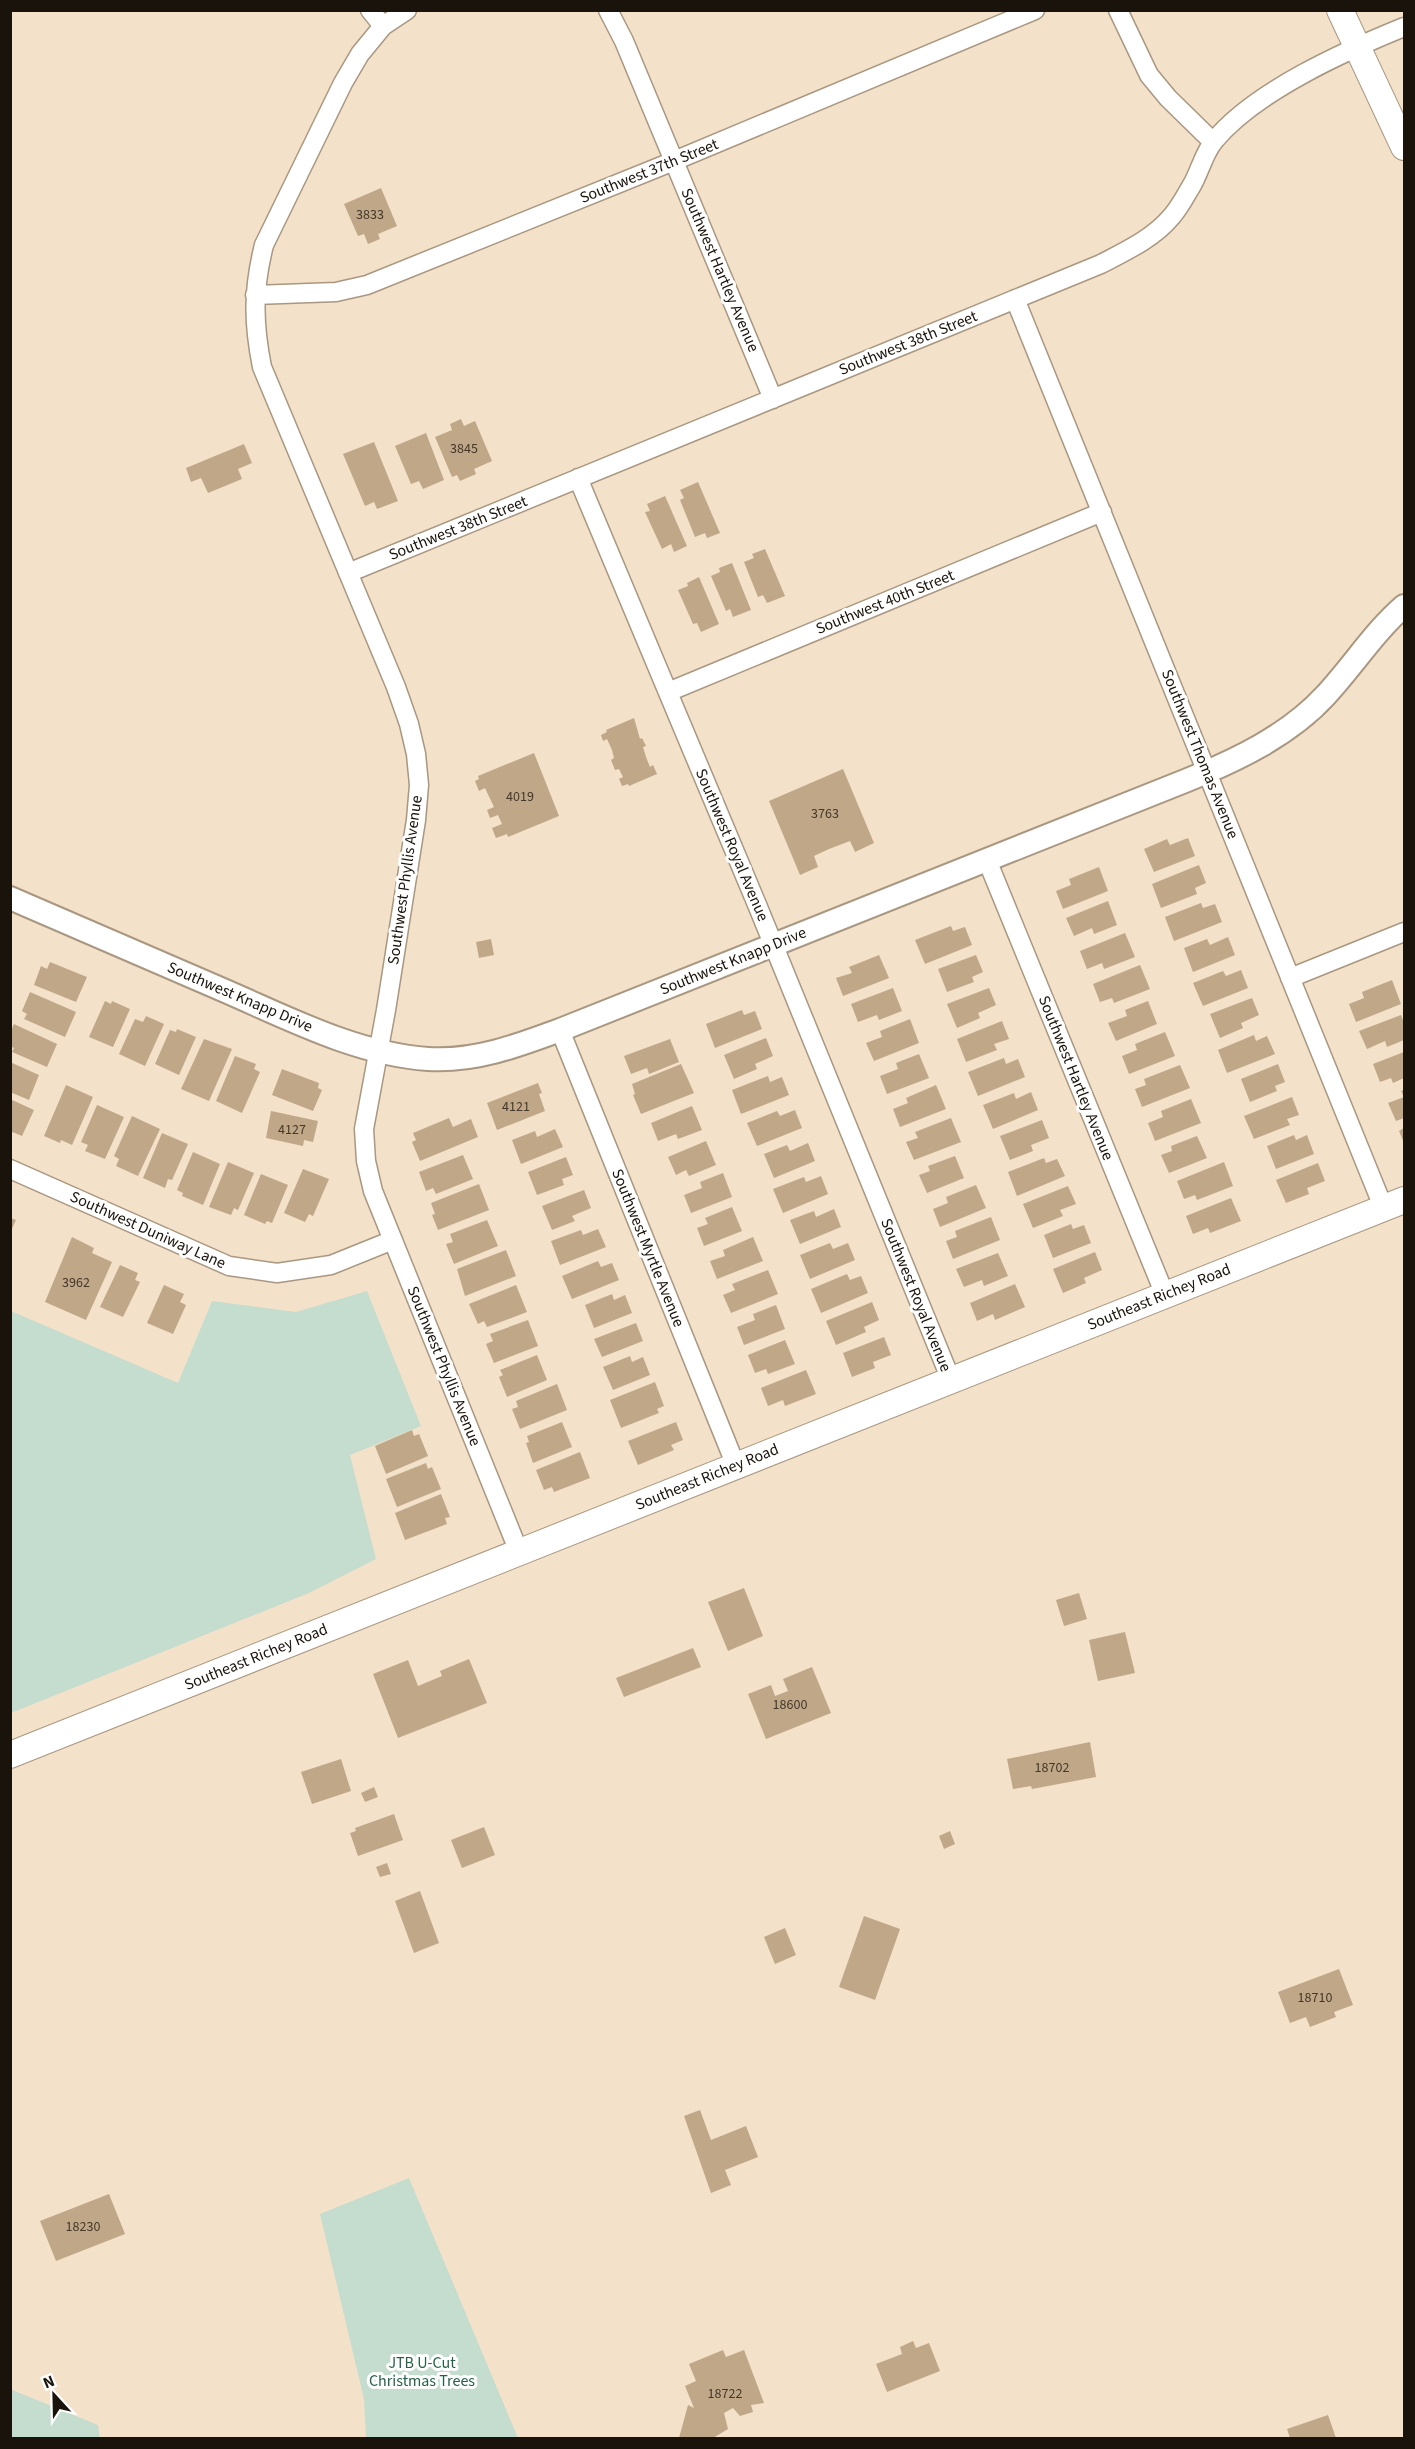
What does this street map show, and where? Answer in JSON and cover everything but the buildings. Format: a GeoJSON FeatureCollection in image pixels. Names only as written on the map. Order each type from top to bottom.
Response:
{"type":"FeatureCollection","features":[{"type":"Feature","properties":{"kind":"main road"},"geometry":{"type":"LineString","coordinates":[[1340,10],[1404,147]]}},
{"type":"Feature","properties":{"kind":"main road","name":"Southeast Richey Road"},"geometry":{"type":"LineString","coordinates":[[10,1755],[1394,1204]]}},
{"type":"Feature","properties":{"kind":"street"},"geometry":{"type":"LineString","coordinates":[[370,10],[383,27]]}},
{"type":"Feature","properties":{"kind":"street","name":"Southwest Phyllis Avenue"},"geometry":{"type":"LineString","coordinates":[[407,10],[383,27],[360,54],[343,83],[264,245],[255,295],[255,335],[262,367],[396,687],[409,724],[416,754],[419,785],[416,820],[390,986],[364,1128],[365,1150],[373,1191],[519,1552]]}},
{"type":"Feature","properties":{"kind":"street","name":"Southwest Hartley Avenue"},"geometry":{"type":"LineString","coordinates":[[608,10],[624,41],[773,399]]}},
{"type":"Feature","properties":{"kind":"street","name":"Southwest 37th Street"},"geometry":{"type":"LineString","coordinates":[[255,295],[336,292],[368,285],[674,161],[1035,10]]}},
{"type":"Feature","properties":{"kind":"street"},"geometry":{"type":"LineString","coordinates":[[1118,10],[1149,75],[1168,98],[1213,142]]}},
{"type":"Feature","properties":{"kind":"street","name":"Southwest 38th Street"},"geometry":{"type":"LineString","coordinates":[[348,573],[1101,264],[1138,246],[1172,217],[1193,183],[1213,142],[1239,116],[1272,93],[1357,48],[1404,27]]}},
{"type":"Feature","properties":{"kind":"street","name":"Southwest Thomas Avenue"},"geometry":{"type":"LineString","coordinates":[[1016,299],[1290,978],[1394,1204]]}},
{"type":"Feature","properties":{"kind":"street","name":"Southwest Royal Avenue"},"geometry":{"type":"LineString","coordinates":[[578,478],[774,945],[951,1380]]}},
{"type":"Feature","properties":{"kind":"street","name":"Southwest 40th Street"},"geometry":{"type":"LineString","coordinates":[[668,692],[1102,512]]}},
{"type":"Feature","properties":{"kind":"street","name":"Southwest Knapp Drive"},"geometry":{"type":"LineString","coordinates":[[12,902],[318,1031],[377,1050],[428,1059],[472,1058],[516,1046],[560,1030],[1208,772],[1248,753],[1298,720],[1323,698],[1387,622],[1404,606]]}},
{"type":"Feature","properties":{"kind":"street","name":"Southwest Hartley Avenue"},"geometry":{"type":"LineString","coordinates":[[987,860],[1165,1295]]}},
{"type":"Feature","properties":{"kind":"street"},"geometry":{"type":"LineString","coordinates":[[1290,978],[1404,932]]}},
{"type":"Feature","properties":{"kind":"street","name":"Southwest Myrtle Avenue"},"geometry":{"type":"LineString","coordinates":[[560,1030],[736,1466]]}},
{"type":"Feature","properties":{"kind":"street","name":"Southwest Duniway Lane"},"geometry":{"type":"LineString","coordinates":[[10,1169],[229,1266],[277,1273],[331,1264],[393,1240]]}},
{"type":"Feature","properties":{"kind":"green space"},"geometry":{"type":"Polygon","coordinates":[[[367,1291],[421,1426],[350,1455],[376,1559],[309,1593],[11,1713],[11,1311],[178,1383],[212,1301],[296,1312],[367,1291]]]}},
{"type":"Feature","properties":{"kind":"green space","name":"JTB U-Cut Christmas Trees"},"geometry":{"type":"Polygon","coordinates":[[[409,2178],[518,2438],[366,2438],[364,2399],[320,2214],[409,2178]]]}},
{"type":"Feature","properties":{"kind":"green space"},"geometry":{"type":"Polygon","coordinates":[[[10,2389],[98,2425],[100,2438],[11,2438],[10,2389]]]}}]}
